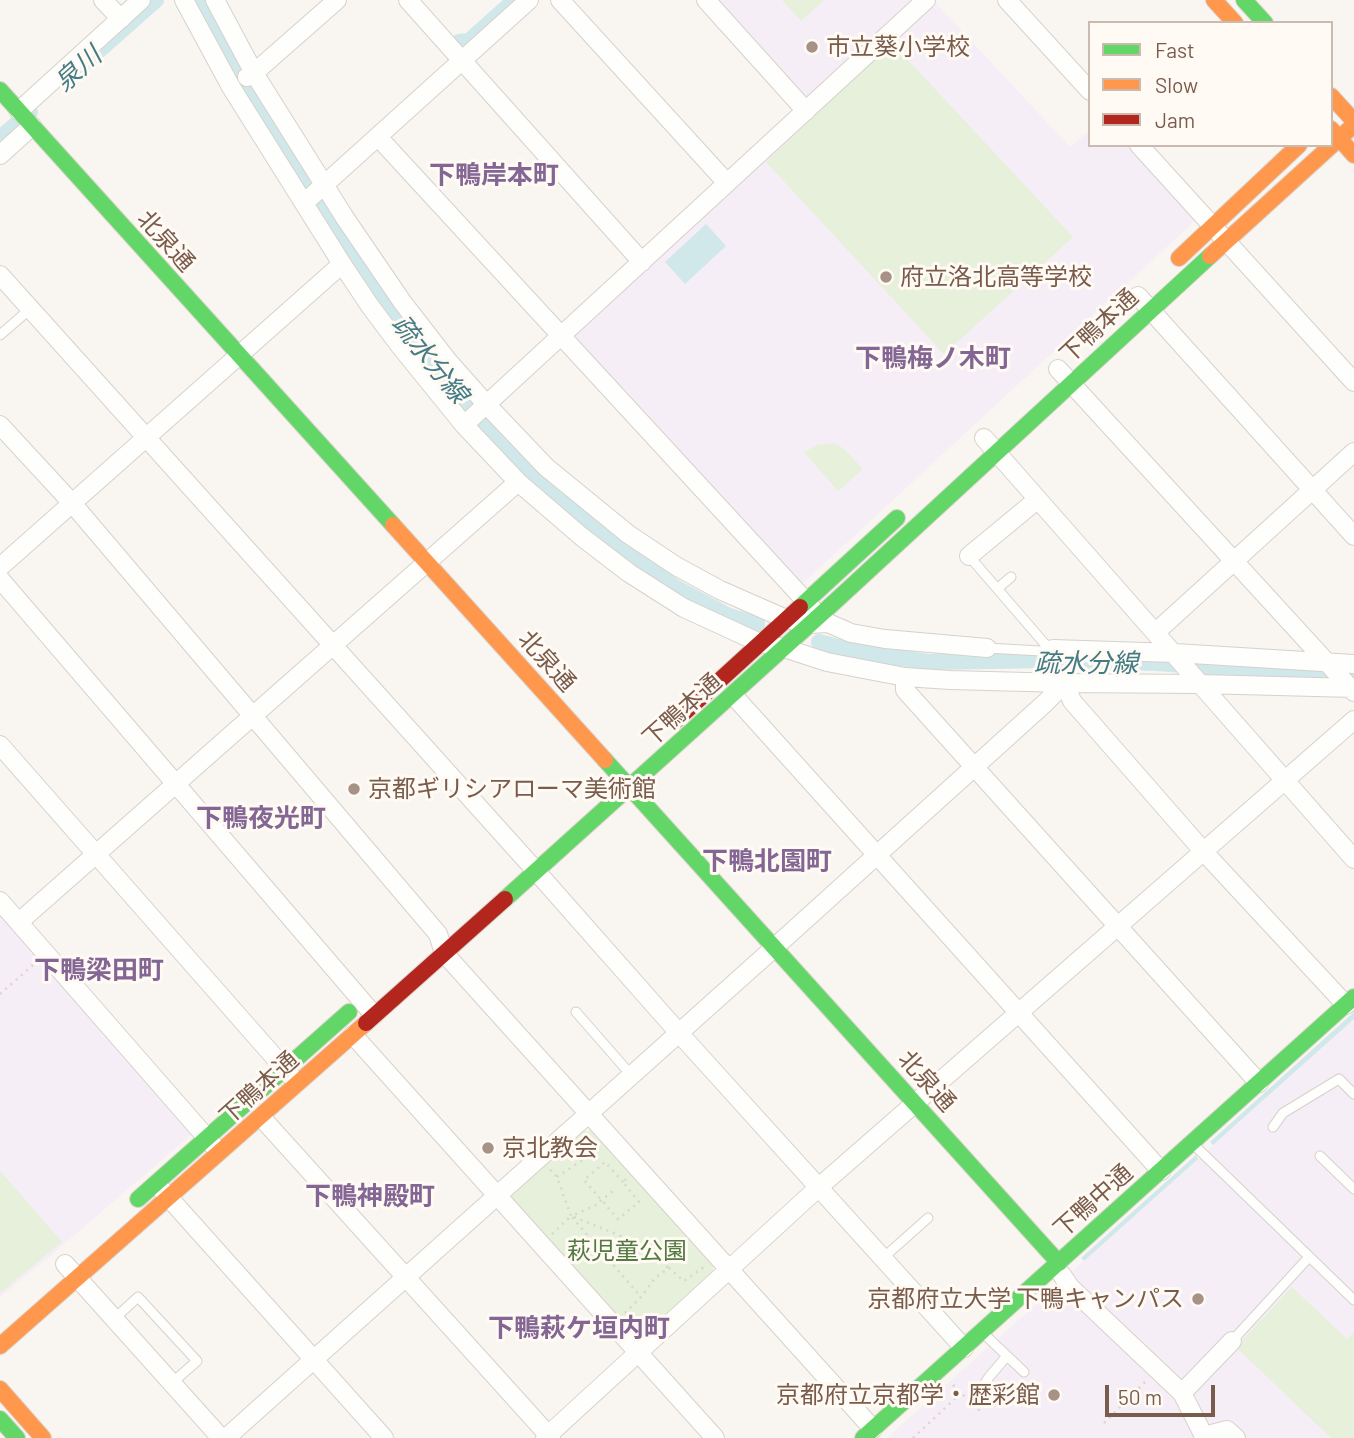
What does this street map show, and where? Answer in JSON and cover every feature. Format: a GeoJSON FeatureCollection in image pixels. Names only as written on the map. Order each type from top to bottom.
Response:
{"type":"FeatureCollection","features":[{"type":"Feature","properties":{"kind":"main road"},"geometry":{"type":"LineString","coordinates":[[1214,0],[1233,21]]}},
{"type":"Feature","properties":{"kind":"main road"},"geometry":{"type":"LineString","coordinates":[[1244,0],[1263,21]]}},
{"type":"Feature","properties":{"kind":"main road","name":"北泉通"},"geometry":{"type":"LineString","coordinates":[[0,90],[916,1103],[1060,1269]]}},
{"type":"Feature","properties":{"kind":"main road"},"geometry":{"type":"LineString","coordinates":[[1339,104],[1354,123]]}},
{"type":"Feature","properties":{"kind":"main road","name":"下鴨本通"},"geometry":{"type":"LineString","coordinates":[[1335,134],[1354,123]]}},
{"type":"Feature","properties":{"kind":"main road"},"geometry":{"type":"LineString","coordinates":[[1335,134],[1354,155]]}},
{"type":"Feature","properties":{"kind":"main road"},"geometry":{"type":"LineString","coordinates":[[1166,270],[1297,147]]}},
{"type":"Feature","properties":{"kind":"main road","name":"下鴨本通"},"geometry":{"type":"LineString","coordinates":[[0,1346],[68,1267],[169,1199],[444,953],[527,861],[631,787],[784,648],[819,621],[946,499],[1226,241],[1322,147]]}},
{"type":"Feature","properties":{"kind":"main road"},"geometry":{"type":"LineString","coordinates":[[969,452],[989,434]]}},
{"type":"Feature","properties":{"kind":"main road","name":"下鴨本通"},"geometry":{"type":"LineString","coordinates":[[664,731],[906,510]]}},
{"type":"Feature","properties":{"kind":"main road","name":"下鴨本通"},"geometry":{"type":"LineString","coordinates":[[126,1210],[366,997]]}},
{"type":"Feature","properties":{"kind":"main road","name":"下鴨中通"},"geometry":{"type":"LineString","coordinates":[[868,1433],[982,1332],[1060,1269],[1192,1142],[1350,1001]]}},
{"type":"Feature","properties":{"kind":"main road"},"geometry":{"type":"LineString","coordinates":[[0,1389],[43,1438]]}},
{"type":"Feature","properties":{"kind":"main road"},"geometry":{"type":"LineString","coordinates":[[0,1419],[16,1438]]}},
{"type":"Feature","properties":{"kind":"street"},"geometry":{"type":"LineString","coordinates":[[103,0],[121,19]]}},
{"type":"Feature","properties":{"kind":"street"},"geometry":{"type":"LineString","coordinates":[[0,155],[25,118],[141,0]]}},
{"type":"Feature","properties":{"kind":"street"},"geometry":{"type":"LineString","coordinates":[[184,0],[231,86],[342,264],[400,346],[464,425],[518,482],[582,537],[629,573],[684,608],[760,643],[827,662],[905,677],[1353,689]]}},
{"type":"Feature","properties":{"kind":"street"},"geometry":{"type":"LineString","coordinates":[[215,0],[254,73],[345,218],[403,303],[448,361],[546,467],[628,534],[676,566],[720,590],[786,619],[819,621],[850,633],[885,639],[987,648]]}},
{"type":"Feature","properties":{"kind":"street"},"geometry":{"type":"LineString","coordinates":[[231,86],[254,73],[337,0]]}},
{"type":"Feature","properties":{"kind":"street"},"geometry":{"type":"LineString","coordinates":[[408,0],[642,262]]}},
{"type":"Feature","properties":{"kind":"street"},"geometry":{"type":"LineString","coordinates":[[304,203],[530,0]]}},
{"type":"Feature","properties":{"kind":"street"},"geometry":{"type":"LineString","coordinates":[[560,0],[727,183]]}},
{"type":"Feature","properties":{"kind":"street"},"geometry":{"type":"LineString","coordinates":[[706,0],[806,111]]}},
{"type":"Feature","properties":{"kind":"street"},"geometry":{"type":"LineString","coordinates":[[464,425],[926,0]]}},
{"type":"Feature","properties":{"kind":"street"},"geometry":{"type":"LineString","coordinates":[[1007,0],[1088,89]]}},
{"type":"Feature","properties":{"kind":"street"},"geometry":{"type":"LineString","coordinates":[[378,137],[806,601],[819,621]]}},
{"type":"Feature","properties":{"kind":"street"},"geometry":{"type":"LineString","coordinates":[[1141,147],[1354,382]]}},
{"type":"Feature","properties":{"kind":"street"},"geometry":{"type":"LineString","coordinates":[[0,567],[342,264]]}},
{"type":"Feature","properties":{"kind":"street"},"geometry":{"type":"LineString","coordinates":[[0,275],[964,1348]]}},
{"type":"Feature","properties":{"kind":"street"},"geometry":{"type":"LineString","coordinates":[[1138,296],[1354,537]]}},
{"type":"Feature","properties":{"kind":"street"},"geometry":{"type":"LineString","coordinates":[[1058,368],[1353,689]]}},
{"type":"Feature","properties":{"kind":"street"},"geometry":{"type":"LineString","coordinates":[[0,425],[72,503],[438,934],[444,953],[614,1141],[868,1433]]}},
{"type":"Feature","properties":{"kind":"street"},"geometry":{"type":"LineString","coordinates":[[989,434],[997,452],[1354,859]]}},
{"type":"Feature","properties":{"kind":"street"},"geometry":{"type":"LineString","coordinates":[[1156,632],[1354,452]]}},
{"type":"Feature","properties":{"kind":"street"},"geometry":{"type":"LineString","coordinates":[[19,922],[518,482]]}},
{"type":"Feature","properties":{"kind":"street"},"geometry":{"type":"LineString","coordinates":[[934,485],[946,499]]}},
{"type":"Feature","properties":{"kind":"street"},"geometry":{"type":"LineString","coordinates":[[969,556],[1038,499]]}},
{"type":"Feature","properties":{"kind":"street"},"geometry":{"type":"LineString","coordinates":[[0,579],[176,785],[366,997],[374,1015]]}},
{"type":"Feature","properties":{"kind":"street"},"geometry":{"type":"LineString","coordinates":[[1053,649],[1354,664]]}},
{"type":"Feature","properties":{"kind":"street"},"geometry":{"type":"LineString","coordinates":[[905,677],[905,690],[1259,1083]]}},
{"type":"Feature","properties":{"kind":"street"},"geometry":{"type":"LineString","coordinates":[[68,1267],[223,1438],[632,1076],[1065,683]]}},
{"type":"Feature","properties":{"kind":"street"},"geometry":{"type":"LineString","coordinates":[[1065,683],[1072,701],[1204,852],[1350,1001]]}},
{"type":"Feature","properties":{"kind":"street"},"geometry":{"type":"LineString","coordinates":[[733,695],[1161,1171]]}},
{"type":"Feature","properties":{"kind":"street"},"geometry":{"type":"LineString","coordinates":[[261,1117],[548,1437],[819,1187],[1354,720]]}},
{"type":"Feature","properties":{"kind":"street"},"geometry":{"type":"LineString","coordinates":[[0,745],[298,1084]]}},
{"type":"Feature","properties":{"kind":"street"},"geometry":{"type":"LineString","coordinates":[[0,901],[220,1153]]}},
{"type":"Feature","properties":{"kind":"street"},"geometry":{"type":"LineString","coordinates":[[352,1035],[715,1438]]}},
{"type":"Feature","properties":{"kind":"street"},"geometry":{"type":"LineString","coordinates":[[156,1184],[384,1438]]}},
{"type":"Feature","properties":{"kind":"street"},"geometry":{"type":"LineString","coordinates":[[1060,1269],[1070,1287],[1182,1393],[1203,1437],[1227,1430],[1236,1438]]}},
{"type":"Feature","properties":{"kind":"street"},"geometry":{"type":"LineString","coordinates":[[1182,1393],[1233,1341]]}},
{"type":"Feature","properties":{"kind":"lane"},"geometry":{"type":"LineString","coordinates":[[0,335],[30,309]]}},
{"type":"Feature","properties":{"kind":"lane"},"geometry":{"type":"LineString","coordinates":[[969,556],[1053,649]]}},
{"type":"Feature","properties":{"kind":"lane"},"geometry":{"type":"LineString","coordinates":[[998,588],[1011,577]]}},
{"type":"Feature","properties":{"kind":"lane"},"geometry":{"type":"LineString","coordinates":[[987,648],[1041,651],[1053,649]]}},
{"type":"Feature","properties":{"kind":"lane"},"geometry":{"type":"LineString","coordinates":[[576,1012],[632,1076]]}},
{"type":"Feature","properties":{"kind":"lane"},"geometry":{"type":"LineString","coordinates":[[1273,1127],[1283,1113],[1339,1079],[1354,1094]]}},
{"type":"Feature","properties":{"kind":"lane"},"geometry":{"type":"LineString","coordinates":[[1192,1142],[1354,1300]]}},
{"type":"Feature","properties":{"kind":"lane"},"geometry":{"type":"LineString","coordinates":[[1320,1156],[1354,1188]]}},
{"type":"Feature","properties":{"kind":"lane"},"geometry":{"type":"LineString","coordinates":[[883,1258],[928,1218]]}},
{"type":"Feature","properties":{"kind":"lane"},"geometry":{"type":"LineString","coordinates":[[1233,1341],[1309,1257]]}},
{"type":"Feature","properties":{"kind":"lane"},"geometry":{"type":"LineString","coordinates":[[114,1319],[138,1297],[197,1361],[172,1383]]}},
{"type":"Feature","properties":{"kind":"lane"},"geometry":{"type":"LineString","coordinates":[[982,1332],[1024,1372]]}},
{"type":"Feature","properties":{"kind":"lane"},"geometry":{"type":"LineString","coordinates":[[996,1401],[986,1393],[984,1385],[1007,1356]]}},
{"type":"Feature","properties":{"kind":"path"},"geometry":{"type":"LineString","coordinates":[[0,994],[46,953]]}},
{"type":"Feature","properties":{"kind":"path"},"geometry":{"type":"LineString","coordinates":[[557,1177],[614,1141]]}},
{"type":"Feature","properties":{"kind":"path"},"geometry":{"type":"LineString","coordinates":[[540,1158],[557,1177],[571,1216],[640,1297]]}},
{"type":"Feature","properties":{"kind":"path"},"geometry":{"type":"LineString","coordinates":[[605,1162],[623,1182],[639,1202],[618,1219],[584,1180],[605,1162]]}},
{"type":"Feature","properties":{"kind":"path"},"geometry":{"type":"LineString","coordinates":[[623,1182],[627,1179]]}},
{"type":"Feature","properties":{"kind":"path"},"geometry":{"type":"LineString","coordinates":[[541,1245],[571,1216],[596,1205],[614,1190]]}},
{"type":"Feature","properties":{"kind":"path"},"geometry":{"type":"LineString","coordinates":[[571,1216],[621,1236],[684,1281],[702,1268],[726,1271]]}},
{"type":"Feature","properties":{"kind":"path"},"geometry":{"type":"LineString","coordinates":[[613,1326],[655,1278],[669,1268]]}},
{"type":"Feature","properties":{"kind":"path"},"geometry":{"type":"LineString","coordinates":[[1104,1423],[1149,1377]]}},
{"type":"Feature","properties":{"kind":"path"},"geometry":{"type":"LineString","coordinates":[[948,1380],[984,1414]]}},
{"type":"Feature","properties":{"kind":"path"},"geometry":{"type":"LineString","coordinates":[[913,1438],[961,1393]]}},
{"type":"Feature","properties":{"kind":"shaded area","name":"市立葵小学校"},"geometry":{"type":"Polygon","coordinates":[[[717,0],[914,0],[811,96],[803,95],[717,0]]]}},
{"type":"Feature","properties":{"kind":"shaded area","name":"府立洛北高等学校"},"geometry":{"type":"Polygon","coordinates":[[[933,0],[1070,147],[1088,132],[1088,147],[1129,147],[1197,219],[800,586],[576,342],[575,334],[933,0]]]}},
{"type":"Feature","properties":{"kind":"shaded area"},"geometry":{"type":"Polygon","coordinates":[[[0,910],[194,1132],[0,1297],[0,910]]]}},
{"type":"Feature","properties":{"kind":"shaded area","name":"京都府立大学 下鴨キャンパス"},"geometry":{"type":"Polygon","coordinates":[[[1354,1019],[1354,1438],[887,1438],[1213,1145],[1354,1019]]]}},
{"type":"Feature","properties":{"kind":"green space"},"geometry":{"type":"Polygon","coordinates":[[[782,0],[824,0],[801,21],[782,0]]]}},
{"type":"Feature","properties":{"kind":"green space"},"geometry":{"type":"Polygon","coordinates":[[[892,43],[1073,237],[944,354],[766,162],[892,43]]]}},
{"type":"Feature","properties":{"kind":"green space"},"geometry":{"type":"Polygon","coordinates":[[[833,443],[843,448],[863,469],[838,491],[804,452],[817,445],[833,443]]]}},
{"type":"Feature","properties":{"kind":"green space","name":"萩児童公園"},"geometry":{"type":"Polygon","coordinates":[[[581,1131],[594,1131],[713,1264],[713,1278],[645,1341],[632,1340],[510,1202],[511,1190],[581,1131]]]}},
{"type":"Feature","properties":{"kind":"green space"},"geometry":{"type":"Polygon","coordinates":[[[0,1171],[62,1242],[0,1293],[0,1171]]]}},
{"type":"Feature","properties":{"kind":"green space"},"geometry":{"type":"Polygon","coordinates":[[[1292,1287],[1347,1339],[1354,1332],[1354,1438],[1331,1438],[1236,1347],[1292,1287]]]}},
{"type":"Feature","properties":{"kind":"water"},"geometry":{"type":"Polygon","coordinates":[[[706,224],[726,246],[685,284],[665,262],[706,224]]]}},
{"type":"Feature","properties":{"kind":"water"},"geometry":{"type":"Polygon","coordinates":[[[1354,1012],[1354,1019],[1213,1145],[1210,1142],[1354,1012]]]}},
{"type":"Feature","properties":{"kind":"water"},"geometry":{"type":"Polygon","coordinates":[[[1196,1155],[1198,1159],[1084,1261],[1081,1258],[1196,1155]]]}},
{"type":"Feature","properties":{"kind":"waterway","name":"泉川"},"geometry":{"type":"LineString","coordinates":[[78,69],[156,0]]}},
{"type":"Feature","properties":{"kind":"waterway","name":"疏水分線"},"geometry":{"type":"LineString","coordinates":[[203,0],[272,131],[331,224],[407,333],[500,445],[566,503],[675,587],[729,616],[757,624]]}},
{"type":"Feature","properties":{"kind":"waterway","name":"泉川"},"geometry":{"type":"LineString","coordinates":[[459,42],[469,41],[515,0]]}},
{"type":"Feature","properties":{"kind":"waterway","name":"泉川"},"geometry":{"type":"LineString","coordinates":[[0,138],[30,112]]}},
{"type":"Feature","properties":{"kind":"waterway","name":"疏水分線"},"geometry":{"type":"LineString","coordinates":[[819,642],[853,651],[928,662],[1052,660],[1156,663],[1354,677]]}},
{"type":"Feature","properties":{"kind":"traffic: fast"},"geometry":{"type":"LineString","coordinates":[[1244,0],[1263,21]]}},
{"type":"Feature","properties":{"kind":"traffic: fast"},"geometry":{"type":"LineString","coordinates":[[0,90],[393,525]]}},
{"type":"Feature","properties":{"kind":"traffic: fast"},"geometry":{"type":"LineString","coordinates":[[505,899],[829,607],[1210,256]]}},
{"type":"Feature","properties":{"kind":"traffic: fast"},"geometry":{"type":"LineString","coordinates":[[800,607],[897,518]]}},
{"type":"Feature","properties":{"kind":"traffic: fast"},"geometry":{"type":"LineString","coordinates":[[605,760],[1059,1263]]}},
{"type":"Feature","properties":{"kind":"traffic: fast"},"geometry":{"type":"LineString","coordinates":[[863,1438],[1354,997]]}},
{"type":"Feature","properties":{"kind":"traffic: fast"},"geometry":{"type":"LineString","coordinates":[[138,1199],[349,1012]]}},
{"type":"Feature","properties":{"kind":"traffic: fast"},"geometry":{"type":"LineString","coordinates":[[0,1419],[17,1438]]}},
{"type":"Feature","properties":{"kind":"traffic: slow"},"geometry":{"type":"LineString","coordinates":[[1214,0],[1233,21]]}},
{"type":"Feature","properties":{"kind":"traffic: slow"},"geometry":{"type":"LineString","coordinates":[[1333,98],[1354,121]]}},
{"type":"Feature","properties":{"kind":"traffic: slow"},"geometry":{"type":"LineString","coordinates":[[1333,144],[1354,125]]}},
{"type":"Feature","properties":{"kind":"traffic: slow"},"geometry":{"type":"LineString","coordinates":[[1333,131],[1354,155]]}},
{"type":"Feature","properties":{"kind":"traffic: slow"},"geometry":{"type":"LineString","coordinates":[[1179,258],[1297,147]]}},
{"type":"Feature","properties":{"kind":"traffic: slow"},"geometry":{"type":"LineString","coordinates":[[1210,256],[1330,147]]}},
{"type":"Feature","properties":{"kind":"traffic: slow"},"geometry":{"type":"LineString","coordinates":[[393,525],[605,760]]}},
{"type":"Feature","properties":{"kind":"traffic: slow"},"geometry":{"type":"LineString","coordinates":[[0,1346],[366,1023]]}},
{"type":"Feature","properties":{"kind":"traffic: slow"},"geometry":{"type":"LineString","coordinates":[[0,1389],[43,1438]]}},
{"type":"Feature","properties":{"kind":"traffic: jam"},"geometry":{"type":"LineString","coordinates":[[674,722],[800,607]]}},
{"type":"Feature","properties":{"kind":"traffic: jam"},"geometry":{"type":"LineString","coordinates":[[366,1023],[505,899]]}},
{"type":"Feature","properties":{"kind":"place","name":"市立葵小学校"},"geometry":{"type":"Point","coordinates":[812,47]}},
{"type":"Feature","properties":{"kind":"place","name":"府立洛北高等学校"},"geometry":{"type":"Point","coordinates":[886,277]}},
{"type":"Feature","properties":{"kind":"place","name":"京都ギリシアローマ美術館"},"geometry":{"type":"Point","coordinates":[354,789]}},
{"type":"Feature","properties":{"kind":"place","name":"京北教会"},"geometry":{"type":"Point","coordinates":[488,1148]}},
{"type":"Feature","properties":{"kind":"place","name":"京都府立大学 下鴨キャンパス"},"geometry":{"type":"Point","coordinates":[1198,1299]}},
{"type":"Feature","properties":{"kind":"place","name":"京都府立京都学・歴彩館"},"geometry":{"type":"Point","coordinates":[1054,1395]}},
{"type":"Feature","properties":{"kind":"district","name":"下鴨岸本町"},"geometry":{"type":"Point","coordinates":[494,175]}},
{"type":"Feature","properties":{"kind":"district","name":"下鴨梅ノ木町"},"geometry":{"type":"Point","coordinates":[933,358]}},
{"type":"Feature","properties":{"kind":"district","name":"下鴨夜光町"},"geometry":{"type":"Point","coordinates":[261,818]}},
{"type":"Feature","properties":{"kind":"district","name":"下鴨北園町"},"geometry":{"type":"Point","coordinates":[767,861]}},
{"type":"Feature","properties":{"kind":"district","name":"下鴨梁田町"},"geometry":{"type":"Point","coordinates":[99,970]}},
{"type":"Feature","properties":{"kind":"district","name":"下鴨神殿町"},"geometry":{"type":"Point","coordinates":[370,1196]}},
{"type":"Feature","properties":{"kind":"district","name":"下鴨萩ケ垣内町"},"geometry":{"type":"Point","coordinates":[579,1328]}}]}
